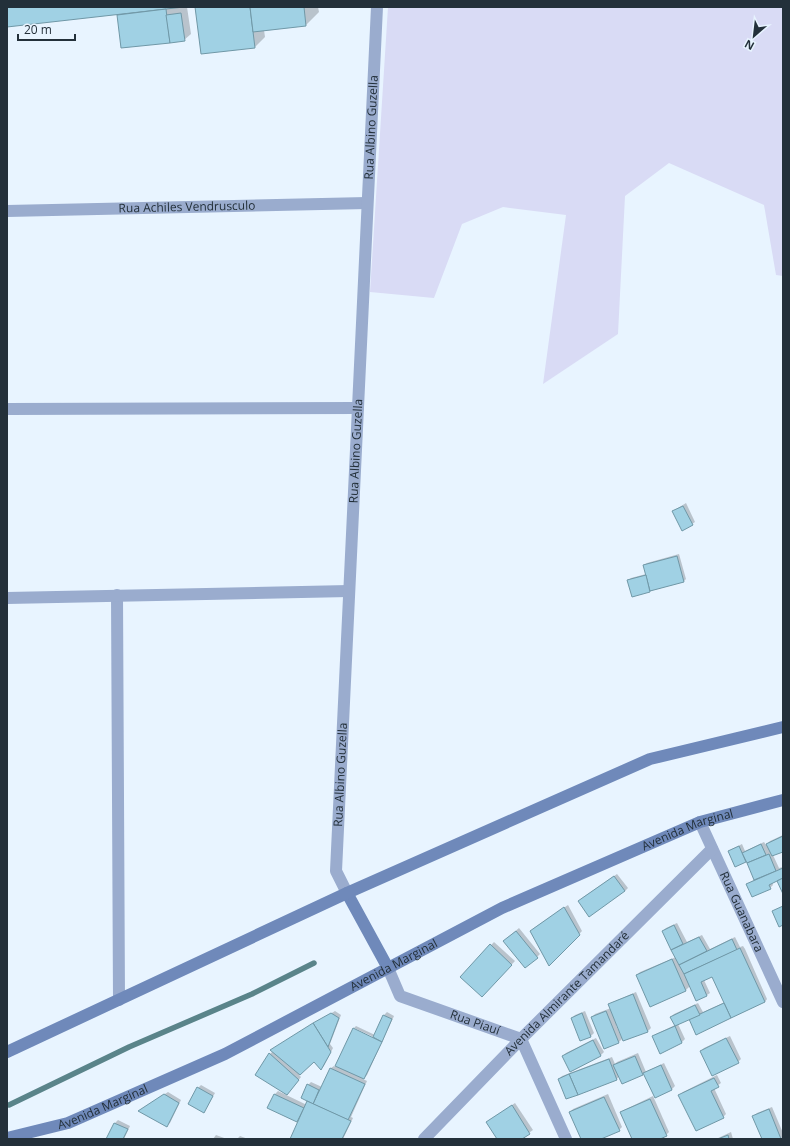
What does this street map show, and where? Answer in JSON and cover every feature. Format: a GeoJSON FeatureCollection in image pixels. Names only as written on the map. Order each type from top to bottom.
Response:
{"type":"FeatureCollection","features":[{"type":"Feature","properties":{"kind":"street","name":"Rua Albino Guzella"},"geometry":{"type":"LineString","coordinates":[[347,894],[336,871],[377,7]]}},
{"type":"Feature","properties":{"kind":"street","name":"Rua Achiles Vendrusculo"},"geometry":{"type":"LineString","coordinates":[[7,211],[367,203]]}},
{"type":"Feature","properties":{"kind":"street"},"geometry":{"type":"LineString","coordinates":[[7,409],[358,408]]}},
{"type":"Feature","properties":{"kind":"street"},"geometry":{"type":"LineString","coordinates":[[7,598],[349,591]]}},
{"type":"Feature","properties":{"kind":"street"},"geometry":{"type":"LineString","coordinates":[[117,595],[120,1000]]}},
{"type":"Feature","properties":{"kind":"street"},"geometry":{"type":"LineString","coordinates":[[7,1052],[347,894],[650,759],[783,727]]}},
{"type":"Feature","properties":{"kind":"street","name":"Avenida Marginal"},"geometry":{"type":"LineString","coordinates":[[7,1138],[68,1123],[225,1054],[502,908],[700,822],[783,800]]}},
{"type":"Feature","properties":{"kind":"street","name":"Rua Guanabara"},"geometry":{"type":"LineString","coordinates":[[700,822],[783,1002]]}},
{"type":"Feature","properties":{"kind":"street","name":"Avenida Almirante Tamandaré"},"geometry":{"type":"LineString","coordinates":[[424,1139],[521,1039],[712,849]]}},
{"type":"Feature","properties":{"kind":"street"},"geometry":{"type":"LineString","coordinates":[[347,894],[388,968]]}},
{"type":"Feature","properties":{"kind":"street","name":"Rua Piauí"},"geometry":{"type":"LineString","coordinates":[[388,968],[400,996],[521,1039]]}},
{"type":"Feature","properties":{"kind":"street"},"geometry":{"type":"LineString","coordinates":[[521,1039],[566,1139]]}},
{"type":"Feature","properties":{"kind":"shaded area"},"geometry":{"type":"Polygon","coordinates":[[[388,7],[783,7],[783,276],[776,275],[764,205],[669,163],[625,196],[618,334],[543,384],[566,215],[503,207],[462,224],[434,298],[370,292],[388,7]]]}},
{"type":"Feature","properties":{"kind":"building"},"geometry":{"type":"Polygon","coordinates":[[[7,7],[184,7],[7,27],[7,7]]]}},
{"type":"Feature","properties":{"kind":"building"},"geometry":{"type":"Polygon","coordinates":[[[195,7],[250,7],[255,48],[201,54],[195,7]]]}},
{"type":"Feature","properties":{"kind":"building"},"geometry":{"type":"Polygon","coordinates":[[[250,7],[304,7],[306,26],[253,32],[250,7]]]}},
{"type":"Feature","properties":{"kind":"building"},"geometry":{"type":"Polygon","coordinates":[[[166,9],[170,43],[121,48],[117,15],[166,9]]]}},
{"type":"Feature","properties":{"kind":"building"},"geometry":{"type":"Polygon","coordinates":[[[181,13],[185,41],[170,43],[166,15],[181,13]]]}},
{"type":"Feature","properties":{"kind":"building"},"geometry":{"type":"Polygon","coordinates":[[[683,506],[693,525],[682,531],[672,511],[683,506]]]}},
{"type":"Feature","properties":{"kind":"building"},"geometry":{"type":"Polygon","coordinates":[[[677,556],[684,582],[650,591],[643,565],[677,556]]]}},
{"type":"Feature","properties":{"kind":"building"},"geometry":{"type":"Polygon","coordinates":[[[646,575],[650,592],[632,597],[627,580],[646,575]]]}},
{"type":"Feature","properties":{"kind":"building"},"geometry":{"type":"Polygon","coordinates":[[[783,836],[783,852],[772,856],[766,844],[783,836]]]}},
{"type":"Feature","properties":{"kind":"building"},"geometry":{"type":"Polygon","coordinates":[[[761,844],[766,855],[747,863],[742,853],[761,844]]]}},
{"type":"Feature","properties":{"kind":"building"},"geometry":{"type":"Polygon","coordinates":[[[739,846],[746,862],[735,867],[728,851],[739,846]]]}},
{"type":"Feature","properties":{"kind":"building"},"geometry":{"type":"Polygon","coordinates":[[[769,854],[776,871],[754,880],[747,863],[769,854]]]}},
{"type":"Feature","properties":{"kind":"building"},"geometry":{"type":"Polygon","coordinates":[[[783,868],[783,878],[769,885],[771,889],[752,897],[746,884],[783,868]]]}},
{"type":"Feature","properties":{"kind":"building"},"geometry":{"type":"Polygon","coordinates":[[[614,876],[625,891],[589,917],[578,901],[614,876]]]}},
{"type":"Feature","properties":{"kind":"building"},"geometry":{"type":"Polygon","coordinates":[[[783,878],[783,894],[777,881],[783,878]]]}},
{"type":"Feature","properties":{"kind":"building"},"geometry":{"type":"Polygon","coordinates":[[[783,906],[783,925],[779,927],[772,911],[783,906]]]}},
{"type":"Feature","properties":{"kind":"building"},"geometry":{"type":"Polygon","coordinates":[[[564,907],[580,935],[549,966],[530,931],[564,907]]]}},
{"type":"Feature","properties":{"kind":"building"},"geometry":{"type":"Polygon","coordinates":[[[674,925],[683,944],[671,950],[662,931],[674,925]]]}},
{"type":"Feature","properties":{"kind":"building"},"geometry":{"type":"Polygon","coordinates":[[[516,931],[538,958],[525,968],[503,941],[516,931]]]}},
{"type":"Feature","properties":{"kind":"building"},"geometry":{"type":"Polygon","coordinates":[[[699,937],[707,951],[679,965],[671,950],[699,937]]]}},
{"type":"Feature","properties":{"kind":"building"},"geometry":{"type":"Polygon","coordinates":[[[732,939],[737,950],[684,974],[679,965],[732,939]]]}},
{"type":"Feature","properties":{"kind":"building"},"geometry":{"type":"Polygon","coordinates":[[[490,944],[512,965],[482,997],[460,977],[490,944]]]}},
{"type":"Feature","properties":{"kind":"building"},"geometry":{"type":"Polygon","coordinates":[[[740,948],[765,1002],[731,1018],[712,977],[701,982],[707,996],[696,1001],[684,974],[740,948]]]}},
{"type":"Feature","properties":{"kind":"building"},"geometry":{"type":"Polygon","coordinates":[[[672,959],[686,991],[650,1007],[636,975],[672,959]]]}},
{"type":"Feature","properties":{"kind":"building"},"geometry":{"type":"Polygon","coordinates":[[[633,994],[648,1032],[623,1041],[608,1004],[633,994]]]}},
{"type":"Feature","properties":{"kind":"building"},"geometry":{"type":"Polygon","coordinates":[[[724,1003],[731,1018],[696,1035],[689,1019],[724,1003]]]}},
{"type":"Feature","properties":{"kind":"building"},"geometry":{"type":"Polygon","coordinates":[[[695,1005],[700,1015],[675,1026],[670,1017],[695,1005]]]}},
{"type":"Feature","properties":{"kind":"building"},"geometry":{"type":"Polygon","coordinates":[[[606,1011],[619,1043],[604,1049],[591,1017],[606,1011]]]}},
{"type":"Feature","properties":{"kind":"building"},"geometry":{"type":"Polygon","coordinates":[[[331,1013],[339,1018],[328,1047],[313,1023],[331,1013]]]}},
{"type":"Feature","properties":{"kind":"building"},"geometry":{"type":"Polygon","coordinates":[[[582,1013],[591,1037],[580,1041],[571,1018],[582,1013]]]}},
{"type":"Feature","properties":{"kind":"building"},"geometry":{"type":"Polygon","coordinates":[[[383,1015],[392,1019],[382,1042],[373,1037],[383,1015]]]}},
{"type":"Feature","properties":{"kind":"building"},"geometry":{"type":"Polygon","coordinates":[[[313,1023],[331,1052],[321,1070],[314,1062],[300,1075],[270,1050],[313,1023]]]}},
{"type":"Feature","properties":{"kind":"building"},"geometry":{"type":"Polygon","coordinates":[[[675,1026],[682,1043],[660,1054],[652,1036],[675,1026]]]}},
{"type":"Feature","properties":{"kind":"building"},"geometry":{"type":"Polygon","coordinates":[[[353,1028],[382,1042],[364,1079],[335,1066],[353,1028]]]}},
{"type":"Feature","properties":{"kind":"building"},"geometry":{"type":"Polygon","coordinates":[[[726,1038],[739,1063],[712,1076],[700,1051],[726,1038]]]}},
{"type":"Feature","properties":{"kind":"building"},"geometry":{"type":"Polygon","coordinates":[[[593,1040],[601,1056],[570,1072],[562,1056],[593,1040]]]}},
{"type":"Feature","properties":{"kind":"building"},"geometry":{"type":"Polygon","coordinates":[[[269,1053],[299,1080],[287,1095],[255,1075],[269,1053]]]}},
{"type":"Feature","properties":{"kind":"building"},"geometry":{"type":"Polygon","coordinates":[[[635,1056],[643,1075],[622,1084],[613,1065],[635,1056]]]}},
{"type":"Feature","properties":{"kind":"building"},"geometry":{"type":"Polygon","coordinates":[[[609,1059],[617,1080],[578,1095],[569,1074],[609,1059]]]}},
{"type":"Feature","properties":{"kind":"building"},"geometry":{"type":"Polygon","coordinates":[[[661,1065],[672,1090],[655,1098],[643,1073],[661,1065]]]}},
{"type":"Feature","properties":{"kind":"building"},"geometry":{"type":"Polygon","coordinates":[[[330,1068],[365,1084],[348,1120],[313,1104],[330,1068]]]}},
{"type":"Feature","properties":{"kind":"building"},"geometry":{"type":"Polygon","coordinates":[[[569,1074],[578,1095],[566,1099],[558,1079],[569,1074]]]}},
{"type":"Feature","properties":{"kind":"building"},"geometry":{"type":"Polygon","coordinates":[[[714,1078],[719,1087],[711,1091],[724,1118],[696,1131],[678,1095],[714,1078]]]}},
{"type":"Feature","properties":{"kind":"building"},"geometry":{"type":"Polygon","coordinates":[[[307,1084],[319,1090],[313,1104],[301,1098],[307,1084]]]}},
{"type":"Feature","properties":{"kind":"building"},"geometry":{"type":"Polygon","coordinates":[[[197,1087],[213,1096],[204,1113],[188,1104],[197,1087]]]}},
{"type":"Feature","properties":{"kind":"building"},"geometry":{"type":"Polygon","coordinates":[[[164,1094],[179,1103],[167,1127],[138,1111],[164,1094]]]}},
{"type":"Feature","properties":{"kind":"building"},"geometry":{"type":"Polygon","coordinates":[[[274,1094],[304,1108],[297,1122],[267,1108],[274,1094]]]}},
{"type":"Feature","properties":{"kind":"building"},"geometry":{"type":"Polygon","coordinates":[[[604,1097],[620,1131],[601,1139],[581,1139],[569,1112],[604,1097]]]}},
{"type":"Feature","properties":{"kind":"building"},"geometry":{"type":"Polygon","coordinates":[[[650,1099],[667,1136],[660,1139],[632,1139],[620,1112],[650,1099]]]}},
{"type":"Feature","properties":{"kind":"building"},"geometry":{"type":"Polygon","coordinates":[[[307,1101],[351,1121],[342,1139],[290,1139],[307,1101]]]}},
{"type":"Feature","properties":{"kind":"building"},"geometry":{"type":"Polygon","coordinates":[[[512,1105],[530,1134],[522,1139],[497,1139],[486,1122],[512,1105]]]}},
{"type":"Feature","properties":{"kind":"building"},"geometry":{"type":"Polygon","coordinates":[[[769,1109],[781,1139],[762,1139],[752,1116],[769,1109]]]}},
{"type":"Feature","properties":{"kind":"building"},"geometry":{"type":"Polygon","coordinates":[[[114,1123],[128,1129],[123,1139],[106,1139],[114,1123]]]}},
{"type":"Feature","properties":{"kind":"building"},"geometry":{"type":"Polygon","coordinates":[[[728,1135],[729,1139],[718,1139],[728,1135]]]}},
{"type":"Feature","properties":{"kind":"waterway"},"geometry":{"type":"LineString","coordinates":[[9,1105],[129,1047],[252,994],[314,963]]}}]}
